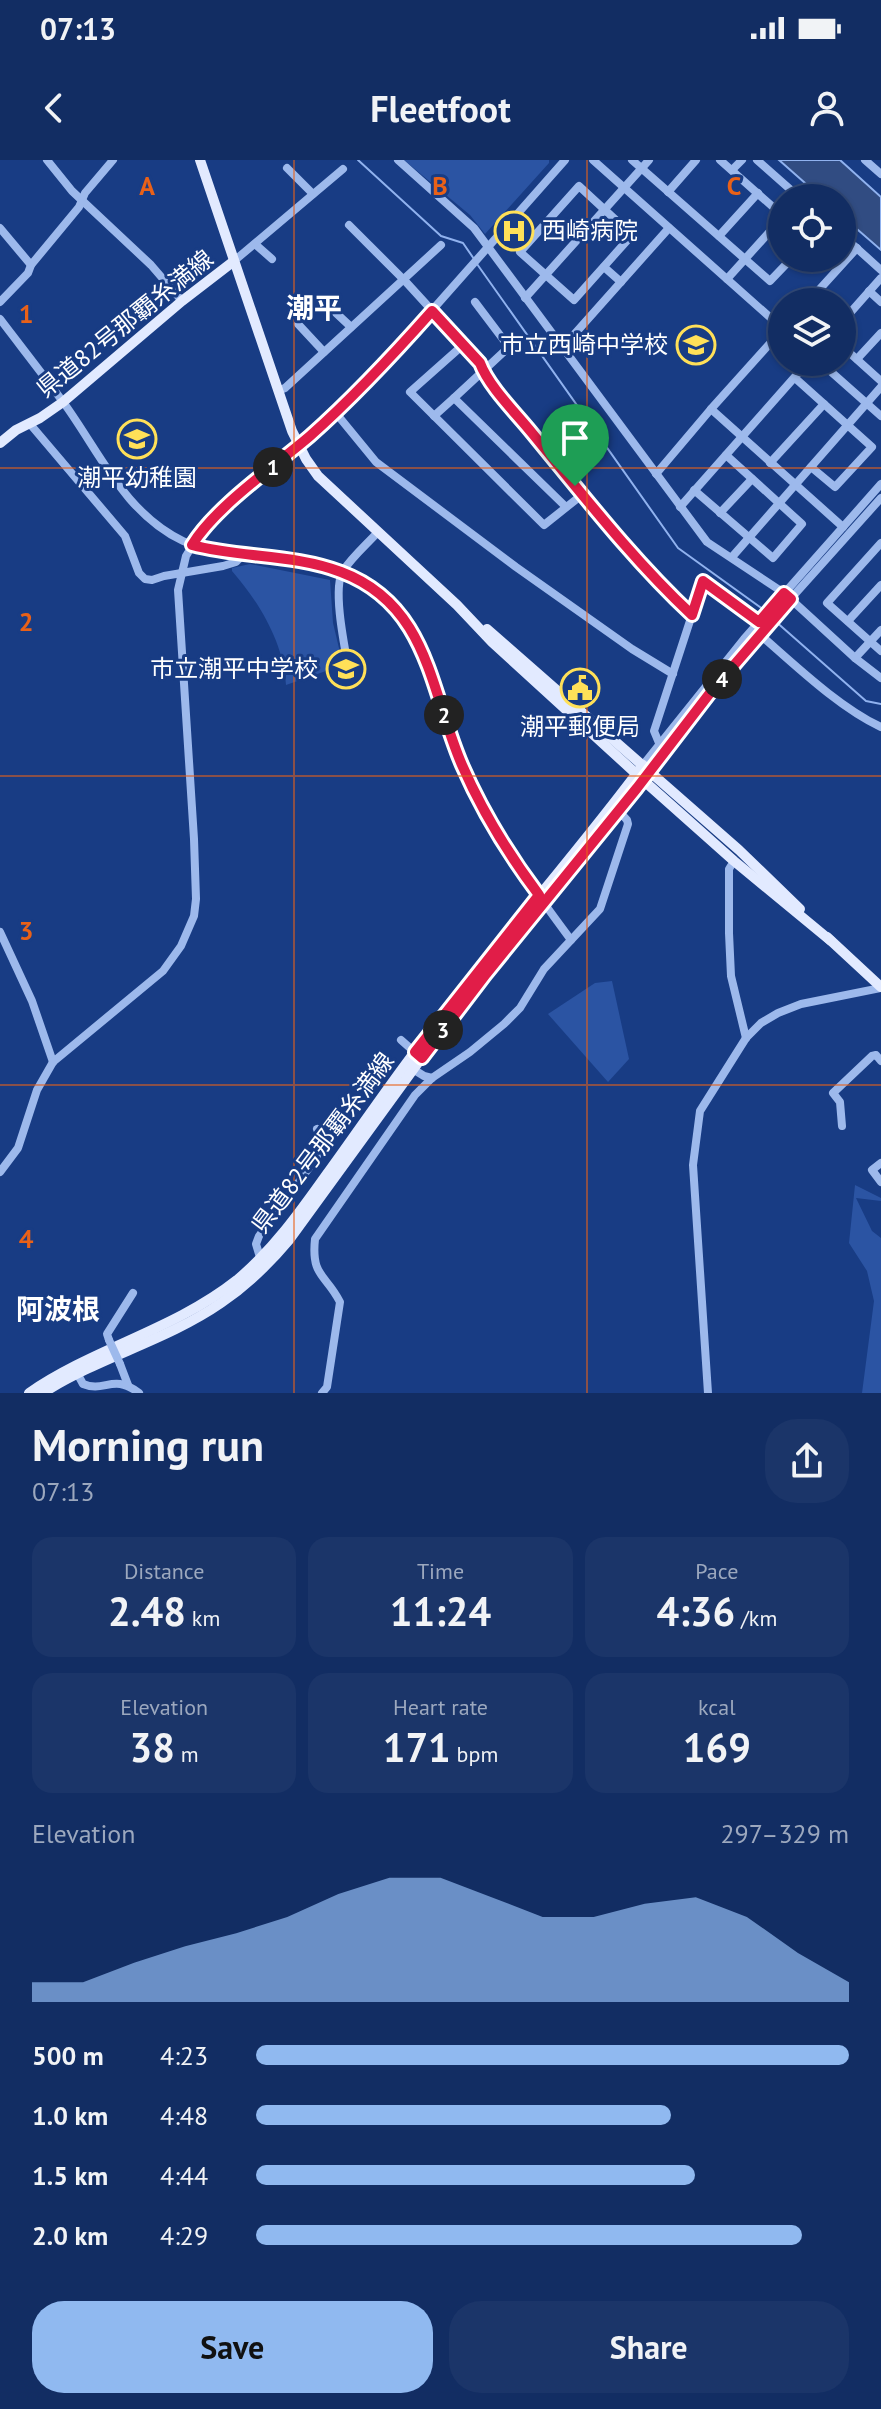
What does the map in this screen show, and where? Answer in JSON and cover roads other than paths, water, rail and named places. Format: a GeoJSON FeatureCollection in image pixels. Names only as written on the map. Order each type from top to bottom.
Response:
{"type":"FeatureCollection","features":[{"type":"Feature","properties":{"kind":"main road"},"geometry":{"type":"LineString","coordinates":[[200,160],[298,445],[324,483],[457,605],[492,642],[739,850],[881,987]]}},
{"type":"Feature","properties":{"kind":"main road","name":"県道82号那覇糸満線"},"geometry":{"type":"LineString","coordinates":[[0,443],[63,402],[234,261]]}},
{"type":"Feature","properties":{"kind":"main road"},"geometry":{"type":"LineString","coordinates":[[643,772],[734,861],[831,941]]}},
{"type":"Feature","properties":{"kind":"main road","name":"県道82号那覇糸満線"},"geometry":{"type":"LineString","coordinates":[[43,1393],[77,1373],[205,1313],[236,1292],[266,1260],[418,1055],[643,772]]}},
{"type":"Feature","properties":{"kind":"main road","name":"県道82号那覇糸満線"},"geometry":{"type":"LineString","coordinates":[[29,1393],[65,1370],[197,1307],[266,1260]]}},
{"type":"Feature","properties":{"kind":"street"},"geometry":{"type":"LineString","coordinates":[[47,160],[72,191],[151,265],[182,301]]}},
{"type":"Feature","properties":{"kind":"street"},"geometry":{"type":"LineString","coordinates":[[0,302],[28,273],[31,265],[113,160]]}},
{"type":"Feature","properties":{"kind":"street"},"geometry":{"type":"LineString","coordinates":[[398,160],[474,228],[707,542],[787,596],[881,678]]}},
{"type":"Feature","properties":{"kind":"street"},"geometry":{"type":"LineString","coordinates":[[0,1172],[18,1148],[37,1090],[53,1062],[163,971],[181,946],[194,916],[194,839],[178,590],[186,556],[192,545],[211,520],[381,368],[565,160]]}},
{"type":"Feature","properties":{"kind":"street"},"geometry":{"type":"LineString","coordinates":[[593,160],[768,316]]}},
{"type":"Feature","properties":{"kind":"street"},"geometry":{"type":"LineString","coordinates":[[632,160],[770,281],[779,272]]}},
{"type":"Feature","properties":{"kind":"street"},"geometry":{"type":"LineString","coordinates":[[525,298],[649,160]]}},
{"type":"Feature","properties":{"kind":"street"},"geometry":{"type":"LineString","coordinates":[[668,192],[696,160]]}},
{"type":"Feature","properties":{"kind":"street"},"geometry":{"type":"LineString","coordinates":[[720,160],[768,203]]}},
{"type":"Feature","properties":{"kind":"street"},"geometry":{"type":"LineString","coordinates":[[732,170],[742,160]]}},
{"type":"Feature","properties":{"kind":"street"},"geometry":{"type":"LineString","coordinates":[[757,160],[784,184]]}},
{"type":"Feature","properties":{"kind":"street"},"geometry":{"type":"LineString","coordinates":[[865,160],[881,174]]}},
{"type":"Feature","properties":{"kind":"street"},"geometry":{"type":"LineString","coordinates":[[287,168],[313,194]]}},
{"type":"Feature","properties":{"kind":"street"},"geometry":{"type":"LineString","coordinates":[[234,261],[343,169]]}},
{"type":"Feature","properties":{"kind":"street"},"geometry":{"type":"LineString","coordinates":[[579,186],[632,235],[604,267],[574,300],[520,252],[579,186]]}},
{"type":"Feature","properties":{"kind":"street"},"geometry":{"type":"LineString","coordinates":[[719,236],[758,193]]}},
{"type":"Feature","properties":{"kind":"street"},"geometry":{"type":"LineString","coordinates":[[349,225],[480,363],[483,371],[583,494],[666,591],[692,615]]}},
{"type":"Feature","properties":{"kind":"street"},"geometry":{"type":"LineString","coordinates":[[0,228],[31,265]]}},
{"type":"Feature","properties":{"kind":"street"},"geometry":{"type":"LineString","coordinates":[[563,347],[669,228]]}},
{"type":"Feature","properties":{"kind":"street"},"geometry":{"type":"LineString","coordinates":[[727,279],[768,232]]}},
{"type":"Feature","properties":{"kind":"street"},"geometry":{"type":"LineString","coordinates":[[255,244],[272,259]]}},
{"type":"Feature","properties":{"kind":"street"},"geometry":{"type":"LineString","coordinates":[[278,391],[285,388],[441,245]]}},
{"type":"Feature","properties":{"kind":"street"},"geometry":{"type":"LineString","coordinates":[[821,288],[857,248],[881,270]]}},
{"type":"Feature","properties":{"kind":"street"},"geometry":{"type":"LineString","coordinates":[[604,267],[621,282]]}},
{"type":"Feature","properties":{"kind":"street"},"geometry":{"type":"LineString","coordinates":[[856,306],[881,278]]}},
{"type":"Feature","properties":{"kind":"street"},"geometry":{"type":"LineString","coordinates":[[869,291],[881,302]]}},
{"type":"Feature","properties":{"kind":"street"},"geometry":{"type":"LineString","coordinates":[[321,299],[351,327]]}},
{"type":"Feature","properties":{"kind":"street"},"geometry":{"type":"LineString","coordinates":[[434,416],[509,347],[475,302]]}},
{"type":"Feature","properties":{"kind":"street"},"geometry":{"type":"LineString","coordinates":[[0,319],[63,402],[123,491],[153,523],[192,545],[342,572],[370,586],[404,619],[416,636],[470,783],[488,817],[571,940]]}},
{"type":"Feature","properties":{"kind":"street"},"geometry":{"type":"LineString","coordinates":[[298,324],[324,352]]}},
{"type":"Feature","properties":{"kind":"street"},"geometry":{"type":"LineString","coordinates":[[881,333],[857,359],[881,381]]}},
{"type":"Feature","properties":{"kind":"street"},"geometry":{"type":"LineString","coordinates":[[463,345],[410,392],[544,525],[583,494]]}},
{"type":"Feature","properties":{"kind":"street"},"geometry":{"type":"LineString","coordinates":[[656,474],[768,345]]}},
{"type":"Feature","properties":{"kind":"street"},"geometry":{"type":"LineString","coordinates":[[836,376],[881,416]]}},
{"type":"Feature","properties":{"kind":"street"},"geometry":{"type":"LineString","coordinates":[[680,507],[795,378],[872,447],[835,487],[811,467]]}},
{"type":"Feature","properties":{"kind":"street"},"geometry":{"type":"LineString","coordinates":[[732,557],[881,387]]}},
{"type":"Feature","properties":{"kind":"street"},"geometry":{"type":"LineString","coordinates":[[454,398],[566,507]]}},
{"type":"Feature","properties":{"kind":"street"},"geometry":{"type":"LineString","coordinates":[[770,463],[824,404]]}},
{"type":"Feature","properties":{"kind":"street"},"geometry":{"type":"LineString","coordinates":[[711,409],[843,527]]}},
{"type":"Feature","properties":{"kind":"street"},"geometry":{"type":"LineString","coordinates":[[335,412],[376,462],[529,577],[673,674]]}},
{"type":"Feature","properties":{"kind":"street"},"geometry":{"type":"LineString","coordinates":[[30,424],[125,536],[139,573],[145,579],[236,562],[244,554]]}},
{"type":"Feature","properties":{"kind":"street"},"geometry":{"type":"LineString","coordinates":[[694,490],[773,558],[802,524],[726,455]]}},
{"type":"Feature","properties":{"kind":"street"},"geometry":{"type":"LineString","coordinates":[[720,513],[752,479]]}},
{"type":"Feature","properties":{"kind":"street"},"geometry":{"type":"LineString","coordinates":[[787,596],[881,484]]}},
{"type":"Feature","properties":{"kind":"street"},"geometry":{"type":"LineString","coordinates":[[643,772],[674,724],[787,596],[881,498]]}},
{"type":"Feature","properties":{"kind":"street"},"geometry":{"type":"LineString","coordinates":[[349,671],[342,632],[339,581],[342,572],[377,533]]}},
{"type":"Feature","properties":{"kind":"street"},"geometry":{"type":"LineString","coordinates":[[881,543],[827,603],[881,651]]}},
{"type":"Feature","properties":{"kind":"street"},"geometry":{"type":"LineString","coordinates":[[873,552],[881,559]]}},
{"type":"Feature","properties":{"kind":"street"},"geometry":{"type":"LineString","coordinates":[[659,743],[654,731],[703,581],[760,626],[844,704],[865,720],[881,727]]}},
{"type":"Feature","properties":{"kind":"street"},"geometry":{"type":"LineString","coordinates":[[848,621],[881,585]]}},
{"type":"Feature","properties":{"kind":"street"},"geometry":{"type":"LineString","coordinates":[[643,772],[760,626]]}},
{"type":"Feature","properties":{"kind":"street"},"geometry":{"type":"LineString","coordinates":[[855,658],[881,630]]}},
{"type":"Feature","properties":{"kind":"street"},"geometry":{"type":"LineString","coordinates":[[660,712],[674,724]]}},
{"type":"Feature","properties":{"kind":"street"},"geometry":{"type":"LineString","coordinates":[[322,1393],[327,1387],[340,1302],[319,1275],[313,1256],[315,1239],[415,1095],[520,1008],[544,969],[600,909],[628,824],[616,808]]}},
{"type":"Feature","properties":{"kind":"street"},"geometry":{"type":"LineString","coordinates":[[734,861],[729,869],[730,962],[746,1038]]}},
{"type":"Feature","properties":{"kind":"street"},"geometry":{"type":"LineString","coordinates":[[0,932],[4,948],[32,1001],[53,1062]]}},
{"type":"Feature","properties":{"kind":"street"},"geometry":{"type":"LineString","coordinates":[[708,1393],[693,1165],[700,1111],[746,1038],[761,1023],[790,1008],[881,987]]}},
{"type":"Feature","properties":{"kind":"street"},"geometry":{"type":"LineString","coordinates":[[401,1040],[418,1055]]}},
{"type":"Feature","properties":{"kind":"street"},"geometry":{"type":"LineString","coordinates":[[842,1126],[840,1102],[833,1093],[870,1057],[876,1055],[881,1061]]}},
{"type":"Feature","properties":{"kind":"street"},"geometry":{"type":"LineString","coordinates":[[410,1067],[432,1078]]}},
{"type":"Feature","properties":{"kind":"street"},"geometry":{"type":"LineString","coordinates":[[266,1260],[256,1244],[259,1236],[317,1157],[321,1139],[317,1129]]}},
{"type":"Feature","properties":{"kind":"street"},"geometry":{"type":"LineString","coordinates":[[881,1163],[872,1170],[881,1182]]}},
{"type":"Feature","properties":{"kind":"street"},"geometry":{"type":"LineString","coordinates":[[128,1385],[107,1334],[133,1293]]}},
{"type":"Feature","properties":{"kind":"street"},"geometry":{"type":"LineString","coordinates":[[77,1373],[83,1384],[90,1387],[108,1383],[128,1385],[139,1393]]}},
{"type":"Feature","properties":{"kind":"waterway"},"geometry":{"type":"LineString","coordinates":[[358,160],[441,236],[463,243],[474,259]]}},
{"type":"Feature","properties":{"kind":"waterway"},"geometry":{"type":"LineString","coordinates":[[477,264],[678,548],[764,610]]}},
{"type":"Feature","properties":{"kind":"waterway"},"geometry":{"type":"LineString","coordinates":[[774,620],[866,701],[881,704]]}},
{"type":"Feature","properties":{"kind":"place","name":"西崎病院"},"geometry":{"type":"Point","coordinates":[514,231]}},
{"type":"Feature","properties":{"kind":"place","name":"市立西崎中学校"},"geometry":{"type":"Point","coordinates":[696,345]}},
{"type":"Feature","properties":{"kind":"place","name":"潮平幼稚園"},"geometry":{"type":"Point","coordinates":[137,439]}},
{"type":"Feature","properties":{"kind":"place","name":"市立潮平中学校"},"geometry":{"type":"Point","coordinates":[346,669]}},
{"type":"Feature","properties":{"kind":"place","name":"潮平郵便局"},"geometry":{"type":"Point","coordinates":[580,688]}},
{"type":"Feature","properties":{"kind":"district","name":"潮平"},"geometry":{"type":"Point","coordinates":[314,308]}},
{"type":"Feature","properties":{"kind":"district","name":"阿波根"},"geometry":{"type":"Point","coordinates":[58,1309]}}]}
